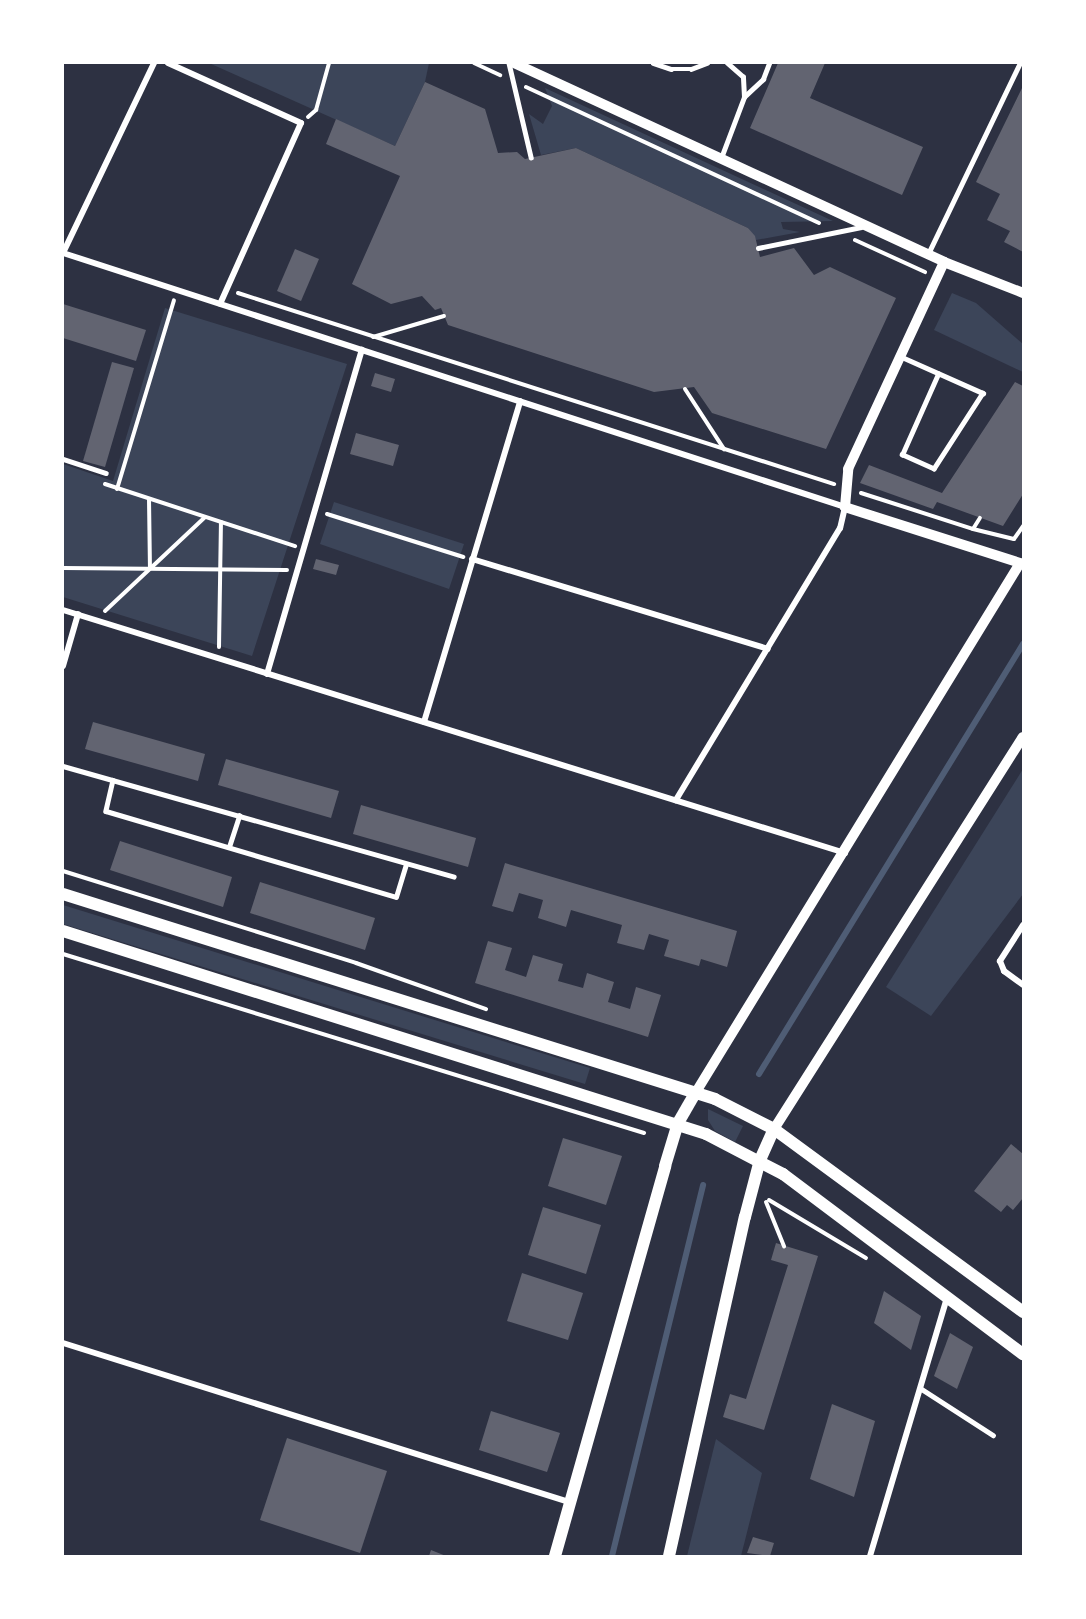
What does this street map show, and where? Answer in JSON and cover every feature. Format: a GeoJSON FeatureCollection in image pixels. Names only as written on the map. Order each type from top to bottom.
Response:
{"type":"FeatureCollection","features":[{"type":"Feature","properties":{"kind":"main road"},"geometry":{"type":"LineString","coordinates":[[63,894],[696,1092],[774,1129],[1023,1312]]}},
{"type":"Feature","properties":{"kind":"main road"},"geometry":{"type":"LineString","coordinates":[[63,930],[678,1123],[760,1160],[1023,1354]]}},
{"type":"Feature","properties":{"kind":"main road"},"geometry":{"type":"LineString","coordinates":[[555,1556],[678,1123],[696,1092]]}},
{"type":"Feature","properties":{"kind":"main road"},"geometry":{"type":"LineString","coordinates":[[669,1556],[760,1160],[774,1129]]}},
{"type":"Feature","properties":{"kind":"street"},"geometry":{"type":"LineString","coordinates":[[154,63],[63,253],[1020,563],[846,853],[696,1092]]}},
{"type":"Feature","properties":{"kind":"street"},"geometry":{"type":"LineString","coordinates":[[168,63],[301,123],[220,304]]}},
{"type":"Feature","properties":{"kind":"street"},"geometry":{"type":"LineString","coordinates":[[514,63],[944,262],[1023,293]]}},
{"type":"Feature","properties":{"kind":"street"},"geometry":{"type":"LineString","coordinates":[[675,800],[840,528],[845,507],[844,488],[848,469],[944,262]]}},
{"type":"Feature","properties":{"kind":"street"},"geometry":{"type":"LineString","coordinates":[[267,674],[362,350]]}},
{"type":"Feature","properties":{"kind":"street"},"geometry":{"type":"LineString","coordinates":[[424,722],[520,401]]}},
{"type":"Feature","properties":{"kind":"street"},"geometry":{"type":"LineString","coordinates":[[472,560],[768,649]]}},
{"type":"Feature","properties":{"kind":"street"},"geometry":{"type":"LineString","coordinates":[[63,610],[846,853]]}},
{"type":"Feature","properties":{"kind":"street"},"geometry":{"type":"LineString","coordinates":[[63,666],[78,614]]}},
{"type":"Feature","properties":{"kind":"street"},"geometry":{"type":"LineString","coordinates":[[774,1129],[1023,737]]}},
{"type":"Feature","properties":{"kind":"street"},"geometry":{"type":"LineString","coordinates":[[1023,925],[1000,961],[1004,971],[1023,985]]}},
{"type":"Feature","properties":{"kind":"street"},"geometry":{"type":"LineString","coordinates":[[870,1556],[947,1298]]}},
{"type":"Feature","properties":{"kind":"street"},"geometry":{"type":"LineString","coordinates":[[63,1343],[569,1502]]}},
{"type":"Feature","properties":{"kind":"lane"},"geometry":{"type":"LineString","coordinates":[[509,63],[531,157]]}},
{"type":"Feature","properties":{"kind":"lane"},"geometry":{"type":"LineString","coordinates":[[653,63],[671,69],[691,69],[707,63]]}},
{"type":"Feature","properties":{"kind":"lane"},"geometry":{"type":"LineString","coordinates":[[721,158],[744,97],[743,77],[727,63]]}},
{"type":"Feature","properties":{"kind":"lane"},"geometry":{"type":"LineString","coordinates":[[744,97],[763,79],[769,63]]}},
{"type":"Feature","properties":{"kind":"lane"},"geometry":{"type":"LineString","coordinates":[[928,254],[1019,66]]}},
{"type":"Feature","properties":{"kind":"lane"},"geometry":{"type":"LineString","coordinates":[[758,248],[866,226]]}},
{"type":"Feature","properties":{"kind":"lane"},"geometry":{"type":"LineString","coordinates":[[900,356],[983,393],[934,469],[902,455],[938,374]]}},
{"type":"Feature","properties":{"kind":"lane"},"geometry":{"type":"LineString","coordinates":[[63,459],[106,473]]}},
{"type":"Feature","properties":{"kind":"lane"},"geometry":{"type":"LineString","coordinates":[[63,766],[454,878]]}},
{"type":"Feature","properties":{"kind":"lane"},"geometry":{"type":"LineString","coordinates":[[113,780],[106,811],[396,897],[406,864]]}},
{"type":"Feature","properties":{"kind":"lane"},"geometry":{"type":"LineString","coordinates":[[229,847],[239,816]]}},
{"type":"Feature","properties":{"kind":"lane"},"geometry":{"type":"LineString","coordinates":[[920,1388],[993,1435]]}},
{"type":"Feature","properties":{"kind":"path"},"geometry":{"type":"LineString","coordinates":[[301,123],[316,110],[329,63]]}},
{"type":"Feature","properties":{"kind":"path"},"geometry":{"type":"LineString","coordinates":[[474,63],[936,278]]}},
{"type":"Feature","properties":{"kind":"path"},"geometry":{"type":"LineString","coordinates":[[226,289],[973,529],[1014,539],[1023,526]]}},
{"type":"Feature","properties":{"kind":"path"},"geometry":{"type":"LineString","coordinates":[[117,489],[177,290]]}},
{"type":"Feature","properties":{"kind":"path"},"geometry":{"type":"LineString","coordinates":[[362,350],[374,337],[444,316]]}},
{"type":"Feature","properties":{"kind":"path"},"geometry":{"type":"LineString","coordinates":[[685,389],[725,450]]}},
{"type":"Feature","properties":{"kind":"path"},"geometry":{"type":"LineString","coordinates":[[96,482],[304,549]]}},
{"type":"Feature","properties":{"kind":"path"},"geometry":{"type":"LineString","coordinates":[[149,499],[150,569]]}},
{"type":"Feature","properties":{"kind":"path"},"geometry":{"type":"LineString","coordinates":[[315,510],[472,560]]}},
{"type":"Feature","properties":{"kind":"path"},"geometry":{"type":"LineString","coordinates":[[96,620],[205,517]]}},
{"type":"Feature","properties":{"kind":"path"},"geometry":{"type":"LineString","coordinates":[[973,529],[980,518]]}},
{"type":"Feature","properties":{"kind":"path"},"geometry":{"type":"LineString","coordinates":[[219,658],[220,522]]}},
{"type":"Feature","properties":{"kind":"path"},"geometry":{"type":"LineString","coordinates":[[63,568],[297,570]]}},
{"type":"Feature","properties":{"kind":"path"},"geometry":{"type":"LineString","coordinates":[[63,871],[356,963],[488,1009]]}},
{"type":"Feature","properties":{"kind":"path"},"geometry":{"type":"LineString","coordinates":[[63,954],[645,1133]]}},
{"type":"Feature","properties":{"kind":"path"},"geometry":{"type":"LineString","coordinates":[[766,1202],[784,1246]]}},
{"type":"Feature","properties":{"kind":"shaded area"},"geometry":{"type":"Polygon","coordinates":[[[209,63],[429,63],[425,82],[395,146],[209,63]]]}},
{"type":"Feature","properties":{"kind":"shaded area"},"geometry":{"type":"Polygon","coordinates":[[[545,88],[833,221],[781,222],[783,229],[800,232],[756,240],[748,228],[576,148],[541,155],[529,114],[543,124],[552,106],[545,88]]]}},
{"type":"Feature","properties":{"kind":"shaded area"},"geometry":{"type":"Polygon","coordinates":[[[952,293],[976,303],[1023,344],[1023,372],[934,330],[952,293]]]}},
{"type":"Feature","properties":{"kind":"shaded area"},"geometry":{"type":"Polygon","coordinates":[[[165,308],[347,364],[252,656],[63,597],[63,464],[113,481],[165,308]]]}},
{"type":"Feature","properties":{"kind":"shaded area"},"geometry":{"type":"Polygon","coordinates":[[[334,502],[464,544],[449,589],[320,544],[334,502]]]}},
{"type":"Feature","properties":{"kind":"shaded area"},"geometry":{"type":"Polygon","coordinates":[[[1023,769],[1023,894],[931,1016],[886,987],[1023,769]]]}},
{"type":"Feature","properties":{"kind":"shaded area"},"geometry":{"type":"Polygon","coordinates":[[[63,905],[590,1068],[585,1084],[63,924],[63,905]]]}},
{"type":"Feature","properties":{"kind":"shaded area"},"geometry":{"type":"Polygon","coordinates":[[[708,1109],[743,1126],[735,1142],[715,1131],[708,1120],[708,1109]]]}},
{"type":"Feature","properties":{"kind":"shaded area"},"geometry":{"type":"Polygon","coordinates":[[[716,1439],[762,1473],[741,1556],[687,1556],[716,1439]]]}},
{"type":"Feature","properties":{"kind":"building"},"geometry":{"type":"Polygon","coordinates":[[[778,63],[825,63],[810,98],[923,147],[902,195],[750,128],[778,63]]]}},
{"type":"Feature","properties":{"kind":"building"},"geometry":{"type":"Polygon","coordinates":[[[425,82],[485,109],[498,153],[517,152],[525,159],[576,148],[748,228],[755,236],[760,257],[794,248],[814,275],[830,267],[896,298],[826,449],[712,413],[694,387],[654,392],[448,325],[441,308],[435,310],[422,296],[391,304],[352,284],[400,176],[326,144],[336,119],[395,146],[425,82]]]}},
{"type":"Feature","properties":{"kind":"building"},"geometry":{"type":"Polygon","coordinates":[[[1023,86],[1023,252],[1004,242],[1010,231],[987,220],[1000,194],[976,182],[1023,86]]]}},
{"type":"Feature","properties":{"kind":"building"},"geometry":{"type":"Polygon","coordinates":[[[295,249],[319,259],[301,301],[277,291],[295,249]]]}},
{"type":"Feature","properties":{"kind":"building"},"geometry":{"type":"Polygon","coordinates":[[[63,304],[146,330],[136,361],[63,338],[63,304]]]}},
{"type":"Feature","properties":{"kind":"building"},"geometry":{"type":"Polygon","coordinates":[[[112,362],[134,368],[105,467],[83,461],[112,362]]]}},
{"type":"Feature","properties":{"kind":"building"},"geometry":{"type":"Polygon","coordinates":[[[375,373],[395,379],[391,392],[371,386],[375,373]]]}},
{"type":"Feature","properties":{"kind":"building"},"geometry":{"type":"Polygon","coordinates":[[[1015,382],[1023,386],[1023,494],[1003,526],[937,502],[933,509],[860,483],[869,465],[942,493],[1015,382]]]}},
{"type":"Feature","properties":{"kind":"building"},"geometry":{"type":"Polygon","coordinates":[[[356,433],[399,445],[393,466],[350,454],[356,433]]]}},
{"type":"Feature","properties":{"kind":"building"},"geometry":{"type":"Polygon","coordinates":[[[316,559],[339,565],[336,575],[313,569],[316,559]]]}},
{"type":"Feature","properties":{"kind":"building"},"geometry":{"type":"Polygon","coordinates":[[[93,722],[205,754],[198,781],[85,749],[93,722]]]}},
{"type":"Feature","properties":{"kind":"building"},"geometry":{"type":"Polygon","coordinates":[[[226,759],[339,791],[331,818],[218,785],[226,759]]]}},
{"type":"Feature","properties":{"kind":"building"},"geometry":{"type":"Polygon","coordinates":[[[361,805],[476,838],[468,867],[353,834],[361,805]]]}},
{"type":"Feature","properties":{"kind":"building"},"geometry":{"type":"Polygon","coordinates":[[[120,841],[232,877],[223,907],[110,870],[120,841]]]}},
{"type":"Feature","properties":{"kind":"building"},"geometry":{"type":"Polygon","coordinates":[[[505,863],[737,931],[727,967],[701,959],[699,966],[664,956],[669,940],[649,934],[644,950],[617,943],[622,925],[571,910],[566,927],[538,918],[543,900],[519,893],[513,912],[492,906],[505,863]]]}},
{"type":"Feature","properties":{"kind":"building"},"geometry":{"type":"Polygon","coordinates":[[[260,882],[375,918],[365,950],[250,913],[260,882]]]}},
{"type":"Feature","properties":{"kind":"building"},"geometry":{"type":"Polygon","coordinates":[[[488,941],[512,948],[505,970],[526,977],[533,955],[563,964],[558,981],[583,988],[587,973],[614,982],[608,1002],[630,1009],[636,987],[661,995],[648,1037],[475,983],[488,941]]]}},
{"type":"Feature","properties":{"kind":"building"},"geometry":{"type":"Polygon","coordinates":[[[563,1138],[622,1156],[606,1205],[548,1186],[563,1138]]]}},
{"type":"Feature","properties":{"kind":"building"},"geometry":{"type":"Polygon","coordinates":[[[1011,1144],[1023,1154],[1023,1198],[1013,1210],[1007,1205],[1001,1212],[974,1191],[1011,1144]]]}},
{"type":"Feature","properties":{"kind":"building"},"geometry":{"type":"Polygon","coordinates":[[[543,1207],[601,1225],[586,1274],[528,1255],[543,1207]]]}},
{"type":"Feature","properties":{"kind":"building"},"geometry":{"type":"Polygon","coordinates":[[[776,1243],[818,1256],[764,1430],[723,1417],[730,1394],[746,1399],[788,1265],[771,1260],[776,1243]]]}},
{"type":"Feature","properties":{"kind":"building"},"geometry":{"type":"Polygon","coordinates":[[[522,1273],[583,1293],[568,1340],[507,1321],[522,1273]]]}},
{"type":"Feature","properties":{"kind":"building"},"geometry":{"type":"Polygon","coordinates":[[[884,1291],[921,1316],[911,1350],[874,1323],[884,1291]]]}},
{"type":"Feature","properties":{"kind":"building"},"geometry":{"type":"Polygon","coordinates":[[[950,1333],[973,1347],[957,1389],[934,1376],[950,1333]]]}},
{"type":"Feature","properties":{"kind":"building"},"geometry":{"type":"Polygon","coordinates":[[[832,1404],[875,1421],[854,1497],[810,1479],[832,1404]]]}},
{"type":"Feature","properties":{"kind":"building"},"geometry":{"type":"Polygon","coordinates":[[[491,1411],[560,1433],[547,1472],[479,1450],[491,1411]]]}},
{"type":"Feature","properties":{"kind":"building"},"geometry":{"type":"Polygon","coordinates":[[[287,1438],[387,1471],[360,1553],[260,1520],[287,1438]]]}},
{"type":"Feature","properties":{"kind":"building"},"geometry":{"type":"Polygon","coordinates":[[[753,1537],[774,1543],[770,1556],[747,1553],[753,1537]]]}},
{"type":"Feature","properties":{"kind":"building"},"geometry":{"type":"Polygon","coordinates":[[[431,1550],[446,1556],[429,1556],[431,1550]]]}},
{"type":"Feature","properties":{"kind":"waterway"},"geometry":{"type":"LineString","coordinates":[[759,1074],[1023,644]]}},
{"type":"Feature","properties":{"kind":"waterway"},"geometry":{"type":"LineString","coordinates":[[612,1556],[703,1185]]}}]}
